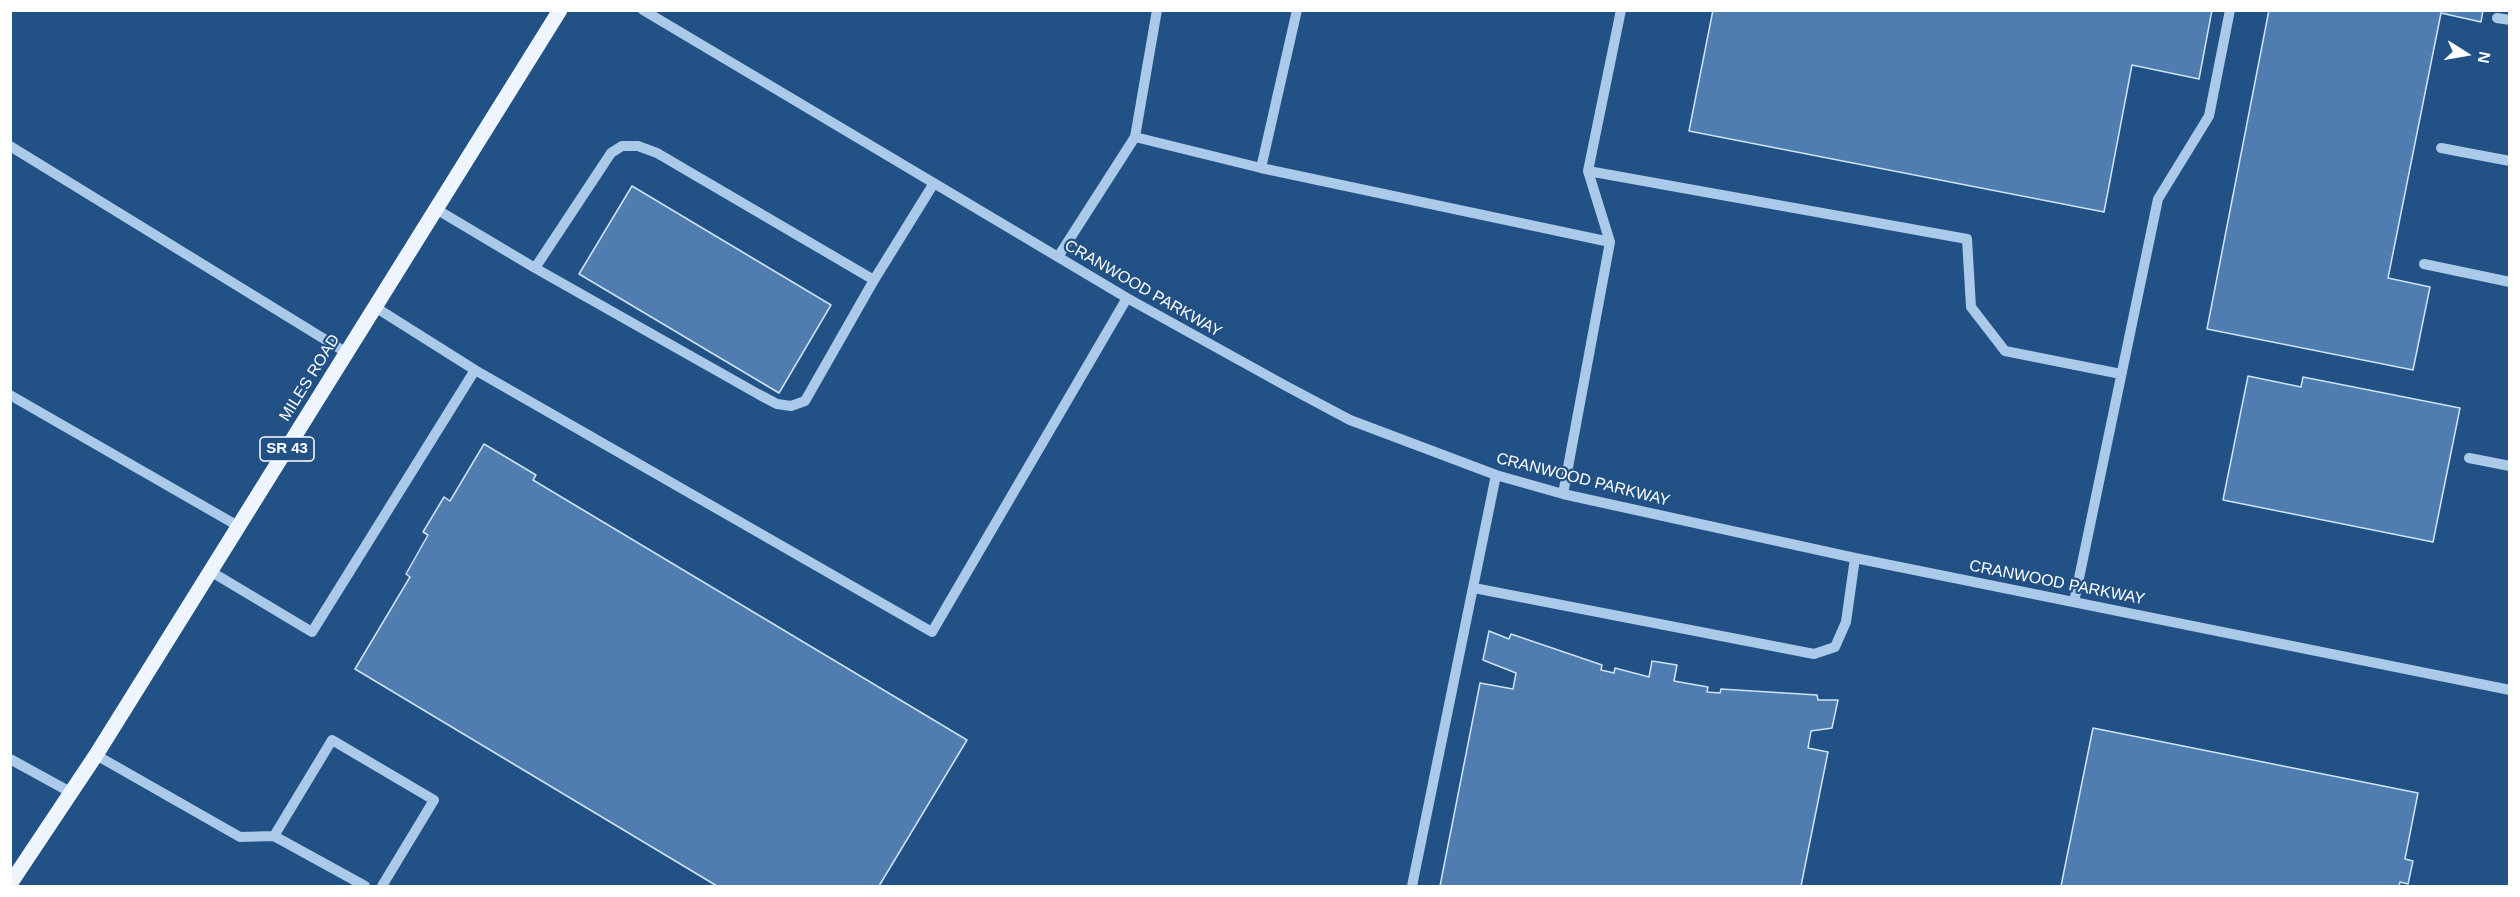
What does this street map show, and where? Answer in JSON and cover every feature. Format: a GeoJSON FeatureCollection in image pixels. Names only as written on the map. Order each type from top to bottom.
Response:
{"type":"FeatureCollection","features":[{"type":"Feature","properties":{"kind":"main road","name":"MILES ROAD"},"geometry":{"type":"LineString","coordinates":[[10,884],[96,755],[560,10]]}},
{"type":"Feature","properties":{"kind":"street","name":"CRANWOOD PARKWAY"},"geometry":{"type":"LineString","coordinates":[[643,10],[1126,298],[1350,420],[1496,475],[1563,494],[1855,558],[2510,690]]}},
{"type":"Feature","properties":{"kind":"street"},"geometry":{"type":"LineString","coordinates":[[1058,258],[1135,137],[1157,10]]}},
{"type":"Feature","properties":{"kind":"street"},"geometry":{"type":"LineString","coordinates":[[1261,168],[1297,10]]}},
{"type":"Feature","properties":{"kind":"street"},"geometry":{"type":"LineString","coordinates":[[1563,494],[1610,242],[1588,171],[1621,10]]}},
{"type":"Feature","properties":{"kind":"street"},"geometry":{"type":"LineString","coordinates":[[2074,602],[2158,199],[2209,116],[2230,10]]}},
{"type":"Feature","properties":{"kind":"street"},"geometry":{"type":"LineString","coordinates":[[2497,18],[2510,20]]}},
{"type":"Feature","properties":{"kind":"street"},"geometry":{"type":"LineString","coordinates":[[1135,137],[1261,168],[1610,242]]}},
{"type":"Feature","properties":{"kind":"street"},"geometry":{"type":"LineString","coordinates":[[10,146],[348,353]]}},
{"type":"Feature","properties":{"kind":"street"},"geometry":{"type":"LineString","coordinates":[[535,268],[611,153],[622,146],[638,146],[657,153],[874,280]]}},
{"type":"Feature","properties":{"kind":"street"},"geometry":{"type":"LineString","coordinates":[[2441,148],[2510,161]]}},
{"type":"Feature","properties":{"kind":"street"},"geometry":{"type":"LineString","coordinates":[[1588,171],[1967,239],[1971,308],[2005,351],[2121,374]]}},
{"type":"Feature","properties":{"kind":"street"},"geometry":{"type":"LineString","coordinates":[[436,209],[535,268],[758,394],[777,404],[791,406],[805,401],[874,280],[934,183]]}},
{"type":"Feature","properties":{"kind":"street"},"geometry":{"type":"LineString","coordinates":[[2424,264],[2510,282]]}},
{"type":"Feature","properties":{"kind":"street"},"geometry":{"type":"LineString","coordinates":[[375,307],[475,369],[932,632],[1126,298]]}},
{"type":"Feature","properties":{"kind":"street"},"geometry":{"type":"LineString","coordinates":[[210,571],[312,632],[475,369]]}},
{"type":"Feature","properties":{"kind":"street"},"geometry":{"type":"LineString","coordinates":[[10,395],[238,526]]}},
{"type":"Feature","properties":{"kind":"street"},"geometry":{"type":"LineString","coordinates":[[2469,458],[2510,466]]}},
{"type":"Feature","properties":{"kind":"street"},"geometry":{"type":"LineString","coordinates":[[1412,886],[1496,475]]}},
{"type":"Feature","properties":{"kind":"street"},"geometry":{"type":"LineString","coordinates":[[1474,588],[1814,654],[1835,647],[1846,622],[1855,558]]}},
{"type":"Feature","properties":{"kind":"street"},"geometry":{"type":"LineString","coordinates":[[274,836],[332,740],[434,800],[382,886]]}},
{"type":"Feature","properties":{"kind":"street"},"geometry":{"type":"LineString","coordinates":[[96,755],[240,837],[274,836],[365,886]]}},
{"type":"Feature","properties":{"kind":"street"},"geometry":{"type":"LineString","coordinates":[[10,759],[72,793]]}},
{"type":"Feature","properties":{"kind":"building"},"geometry":{"type":"Polygon","coordinates":[[[1713,10],[2212,10],[2199,79],[2132,65],[2104,212],[1689,131],[1713,10]]]}},
{"type":"Feature","properties":{"kind":"building"},"geometry":{"type":"Polygon","coordinates":[[[2269,10],[2483,10],[2481,22],[2441,13],[2388,278],[2430,287],[2413,370],[2207,329],[2269,10]]]}},
{"type":"Feature","properties":{"kind":"building"},"geometry":{"type":"Polygon","coordinates":[[[632,186],[831,305],[779,393],[579,274],[632,186]]]}},
{"type":"Feature","properties":{"kind":"building"},"geometry":{"type":"Polygon","coordinates":[[[2248,376],[2301,387],[2303,377],[2460,408],[2433,542],[2223,500],[2248,376]]]}},
{"type":"Feature","properties":{"kind":"building"},"geometry":{"type":"Polygon","coordinates":[[[484,444],[536,475],[533,480],[967,740],[879,886],[717,886],[355,669],[410,577],[406,574],[428,535],[423,532],[444,497],[450,501],[484,444]]]}},
{"type":"Feature","properties":{"kind":"building"},"geometry":{"type":"Polygon","coordinates":[[[1489,631],[1509,639],[1511,634],[1602,665],[1601,670],[1614,673],[1615,668],[1649,677],[1652,661],[1677,665],[1674,681],[1708,687],[1707,692],[1720,693],[1721,689],[1817,695],[1818,700],[1838,700],[1832,728],[1811,731],[1808,748],[1828,752],[1801,886],[1440,886],[1480,683],[1513,689],[1516,673],[1483,660],[1489,631]]]}},
{"type":"Feature","properties":{"kind":"building"},"geometry":{"type":"Polygon","coordinates":[[[2093,728],[2418,793],[2405,859],[2413,861],[2408,884],[2400,882],[2399,886],[2061,886],[2093,728]]]}}]}
